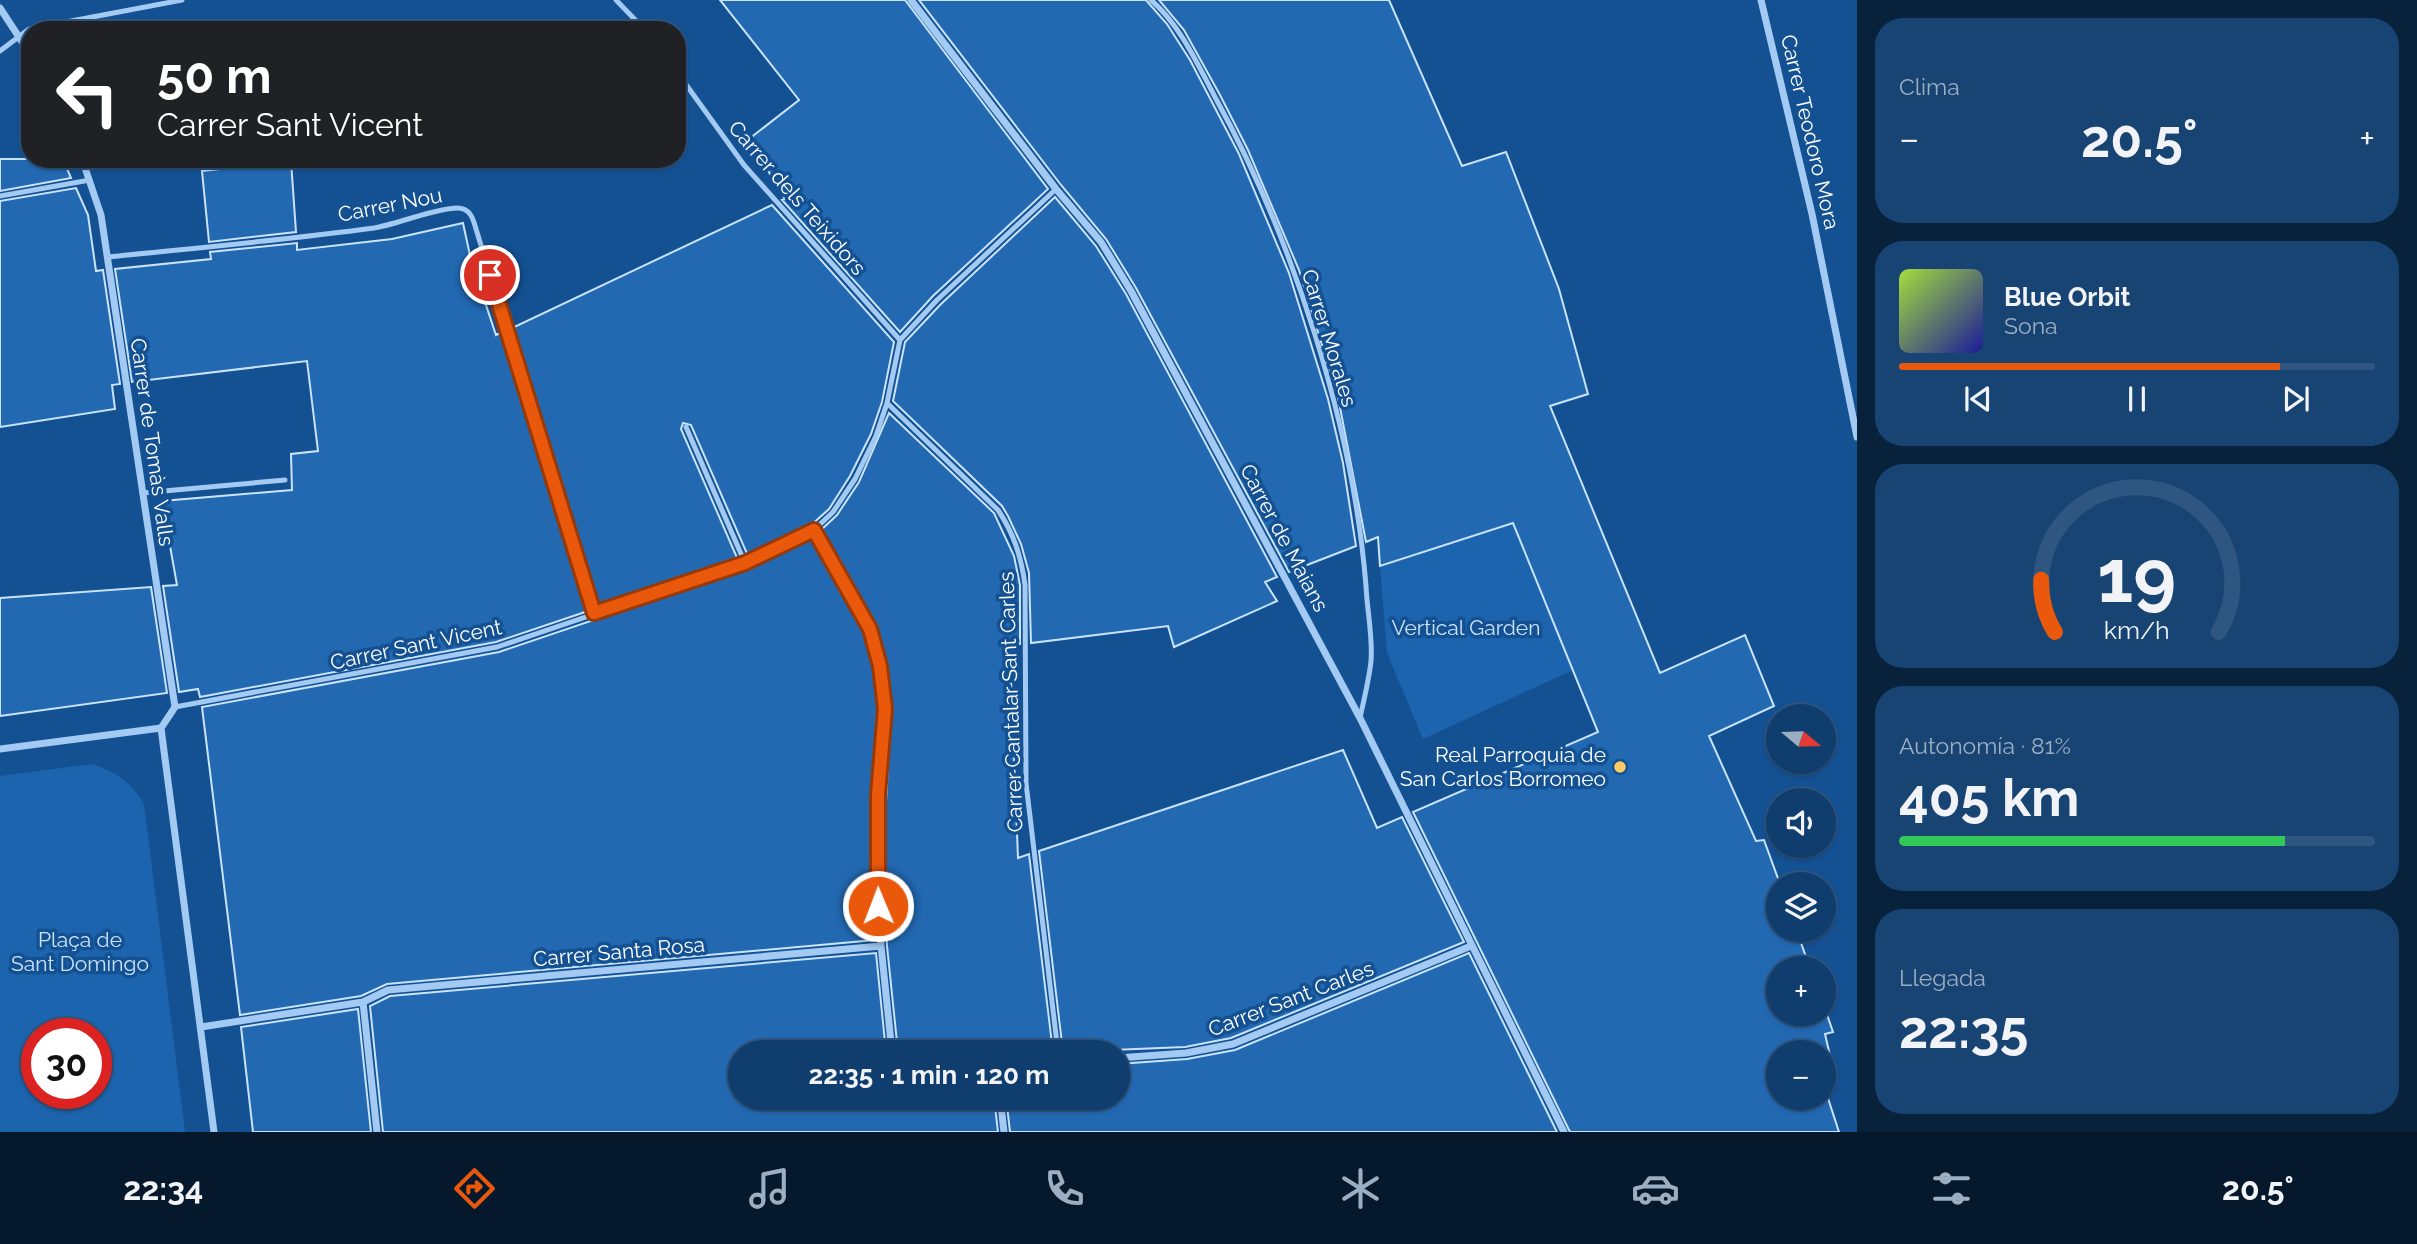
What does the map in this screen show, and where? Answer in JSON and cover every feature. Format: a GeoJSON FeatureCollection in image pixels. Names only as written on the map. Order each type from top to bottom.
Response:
{"type":"FeatureCollection","features":[{"type":"Feature","properties":{"kind":"street","name":"Carrer de Maians"},"geometry":{"type":"LineString","coordinates":[[911,0],[1056,189],[1101,242],[1131,291],[1360,718],[1563,1132]]}},
{"type":"Feature","properties":{"kind":"street","name":"Carrer Teodoro Mora"},"geometry":{"type":"LineString","coordinates":[[1761,0],[1812,214],[1857,438]]}},
{"type":"Feature","properties":{"kind":"street"},"geometry":{"type":"LineString","coordinates":[[0,8],[20,36]]}},
{"type":"Feature","properties":{"kind":"street","name":"Carrer de Tomàs Valls"},"geometry":{"type":"LineString","coordinates":[[86,168],[91,179],[108,257],[141,493],[175,707]]}},
{"type":"Feature","properties":{"kind":"street"},"geometry":{"type":"LineString","coordinates":[[814,530],[870,629],[883,680],[884,729],[877,845],[881,947],[891,1040]]}},
{"type":"Feature","properties":{"kind":"street"},"geometry":{"type":"LineString","coordinates":[[175,707],[161,728],[214,1132]]}},
{"type":"Feature","properties":{"kind":"street"},"geometry":{"type":"LineString","coordinates":[[0,749],[161,728]]}},
{"type":"Feature","properties":{"kind":"street","name":"Carrer Sant Carles"},"geometry":{"type":"LineString","coordinates":[[1130,1057],[1186,1053],[1233,1044],[1471,946]]}},
{"type":"Feature","properties":{"kind":"street","name":"Carrer Santa Rosa"},"geometry":{"type":"LineString","coordinates":[[201,1027],[363,1002],[388,990],[881,947]]}},
{"type":"Feature","properties":{"kind":"street"},"geometry":{"type":"LineString","coordinates":[[363,1002],[377,1132]]}},
{"type":"Feature","properties":{"kind":"street"},"geometry":{"type":"LineString","coordinates":[[1001,1110],[1004,1132]]}},
{"type":"Feature","properties":{"kind":"lane"},"geometry":{"type":"LineString","coordinates":[[71,21],[182,0]]}},
{"type":"Feature","properties":{"kind":"lane"},"geometry":{"type":"LineString","coordinates":[[616,0],[636,21]]}},
{"type":"Feature","properties":{"kind":"lane","name":"Carrer Morales"},"geometry":{"type":"LineString","coordinates":[[1151,0],[1176,29],[1253,170],[1270,210],[1319,351],[1351,476],[1363,555],[1371,659],[1360,718]]}},
{"type":"Feature","properties":{"kind":"lane"},"geometry":{"type":"LineString","coordinates":[[0,51],[20,36]]}},
{"type":"Feature","properties":{"kind":"lane","name":"Carrer dels Teixidors"},"geometry":{"type":"LineString","coordinates":[[686,84],[744,165],[900,340]]}},
{"type":"Feature","properties":{"kind":"lane"},"geometry":{"type":"LineString","coordinates":[[0,196],[91,179]]}},
{"type":"Feature","properties":{"kind":"lane"},"geometry":{"type":"LineString","coordinates":[[814,530],[833,512],[855,479],[887,403],[900,340],[937,300],[1056,189]]}},
{"type":"Feature","properties":{"kind":"lane","name":"Carrer Nou"},"geometry":{"type":"LineString","coordinates":[[108,257],[363,229],[406,222],[454,208],[465,209],[472,215],[477,229],[594,613]]}},
{"type":"Feature","properties":{"kind":"lane","name":"Carrer Cantalar Sant Carles"},"geometry":{"type":"LineString","coordinates":[[887,403],[998,510],[1011,530],[1021,558],[1025,585],[1026,783],[1057,1040]]}},
{"type":"Feature","properties":{"kind":"lane"},"geometry":{"type":"LineString","coordinates":[[687,427],[745,563]]}},
{"type":"Feature","properties":{"kind":"lane"},"geometry":{"type":"LineString","coordinates":[[141,493],[285,480]]}},
{"type":"Feature","properties":{"kind":"lane","name":"Carrer Sant Vicent"},"geometry":{"type":"LineString","coordinates":[[175,707],[497,647],[745,563],[814,530]]}},
{"type":"Feature","properties":{"kind":"green space","name":"Vertical Garden"},"geometry":{"type":"Polygon","coordinates":[[[1513,524],[1573,670],[1423,739],[1387,653],[1380,566],[1513,524]]]}},
{"type":"Feature","properties":{"kind":"green space","name":"Plaça de Sant Domingo"},"geometry":{"type":"Polygon","coordinates":[[[92,764],[122,779],[144,804],[185,1132],[0,1132],[0,776],[92,764]]]}},
{"type":"Feature","properties":{"kind":"building"},"geometry":{"type":"Polygon","coordinates":[[[720,0],[905,0],[1048,189],[933,296],[900,332],[782,200],[785,199],[749,139],[799,100],[720,0]]]}},
{"type":"Feature","properties":{"kind":"building"},"geometry":{"type":"Polygon","coordinates":[[[919,0],[1146,0],[1167,24],[1190,60],[1239,154],[1289,273],[1328,399],[1343,463],[1356,546],[1289,572],[1136,288],[1106,239],[1061,185],[919,0]]]}},
{"type":"Feature","properties":{"kind":"building"},"geometry":{"type":"Polygon","coordinates":[[[1159,0],[1389,0],[1462,166],[1506,152],[1559,289],[1588,394],[1550,406],[1660,673],[1745,635],[1773,704],[1766,704],[1766,710],[1709,736],[1756,841],[1764,840],[1766,858],[1771,858],[1776,872],[1766,872],[1766,942],[1801,942],[1806,956],[1766,956],[1766,1026],[1831,1026],[1833,1032],[1825,1034],[1826,1040],[1766,1040],[1766,1110],[1832,1110],[1839,1132],[1570,1132],[1413,812],[1598,732],[1513,523],[1380,566],[1378,537],[1366,542],[1338,397],[1299,270],[1248,150],[1184,30],[1159,0]]]}},
{"type":"Feature","properties":{"kind":"building"},"geometry":{"type":"Polygon","coordinates":[[[0,159],[21,159],[21,168],[67,168],[71,178],[0,191],[0,159]]]}},
{"type":"Feature","properties":{"kind":"building"},"geometry":{"type":"Polygon","coordinates":[[[229,168],[291,168],[296,232],[209,242],[202,171],[229,168]]]}},
{"type":"Feature","properties":{"kind":"building"},"geometry":{"type":"Polygon","coordinates":[[[76,188],[88,215],[96,271],[103,270],[120,384],[112,385],[115,409],[0,427],[0,201],[76,188]]]}},
{"type":"Feature","properties":{"kind":"building"},"geometry":{"type":"Polygon","coordinates":[[[1055,197],[1096,246],[1126,294],[1277,577],[1265,582],[1277,601],[1174,647],[1168,626],[1031,643],[1029,573],[1021,544],[1008,516],[1002,506],[893,401],[905,342],[941,304],[1055,197]]]}},
{"type":"Feature","properties":{"kind":"building"},"geometry":{"type":"Polygon","coordinates":[[[772,205],[894,342],[882,402],[871,434],[850,476],[829,509],[809,527],[748,556],[691,425],[683,423],[681,429],[738,560],[598,607],[512,328],[772,205]]]}},
{"type":"Feature","properties":{"kind":"building"},"geometry":{"type":"Polygon","coordinates":[[[463,223],[471,260],[496,335],[502,332],[588,611],[496,642],[200,697],[198,689],[179,692],[163,586],[177,585],[162,501],[292,490],[291,454],[318,451],[307,361],[132,382],[115,269],[211,259],[210,252],[297,243],[297,250],[392,239],[463,223]]]}},
{"type":"Feature","properties":{"kind":"building"},"geometry":{"type":"Polygon","coordinates":[[[889,413],[994,513],[1014,556],[1020,585],[1020,644],[1014,645],[1014,680],[1011,680],[1018,858],[1029,854],[1052,1040],[897,1040],[887,946],[883,855],[890,729],[889,679],[875,626],[821,530],[837,515],[859,482],[889,413]]]}},
{"type":"Feature","properties":{"kind":"building"},"geometry":{"type":"Polygon","coordinates":[[[811,537],[864,631],[877,681],[878,729],[871,855],[875,940],[387,984],[361,996],[240,1015],[202,707],[499,652],[747,568],[811,537]]]}},
{"type":"Feature","properties":{"kind":"building"},"geometry":{"type":"Polygon","coordinates":[[[151,587],[167,693],[0,716],[0,598],[151,587]]]}},
{"type":"Feature","properties":{"kind":"building"},"geometry":{"type":"Polygon","coordinates":[[[1343,750],[1377,828],[1402,817],[1464,942],[1231,1038],[1185,1047],[1130,1049],[1130,1040],[1062,1040],[1039,851],[1343,750]]]}},
{"type":"Feature","properties":{"kind":"building"},"geometry":{"type":"Polygon","coordinates":[[[876,953],[885,1040],[728,1040],[728,1110],[995,1110],[998,1132],[383,1132],[370,1006],[390,996],[876,953]]]}},
{"type":"Feature","properties":{"kind":"building"},"geometry":{"type":"Polygon","coordinates":[[[1469,953],[1557,1132],[1010,1132],[1007,1110],[1130,1110],[1130,1063],[1187,1059],[1235,1050],[1469,953]]]}},
{"type":"Feature","properties":{"kind":"building"},"geometry":{"type":"Polygon","coordinates":[[[358,1009],[371,1132],[253,1132],[241,1027],[358,1009]]]}},
{"type":"Feature","properties":{"kind":"place","name":"Real Parroquia de San Carlos Borromeo"},"geometry":{"type":"Point","coordinates":[1620,767]}},
{"type":"Feature","properties":{"kind":"route"},"geometry":{"type":"LineString","coordinates":[[490,275],[594,613],[745,563],[814,530],[870,629],[883,680],[885,709],[878,795],[878,906]]}}]}
